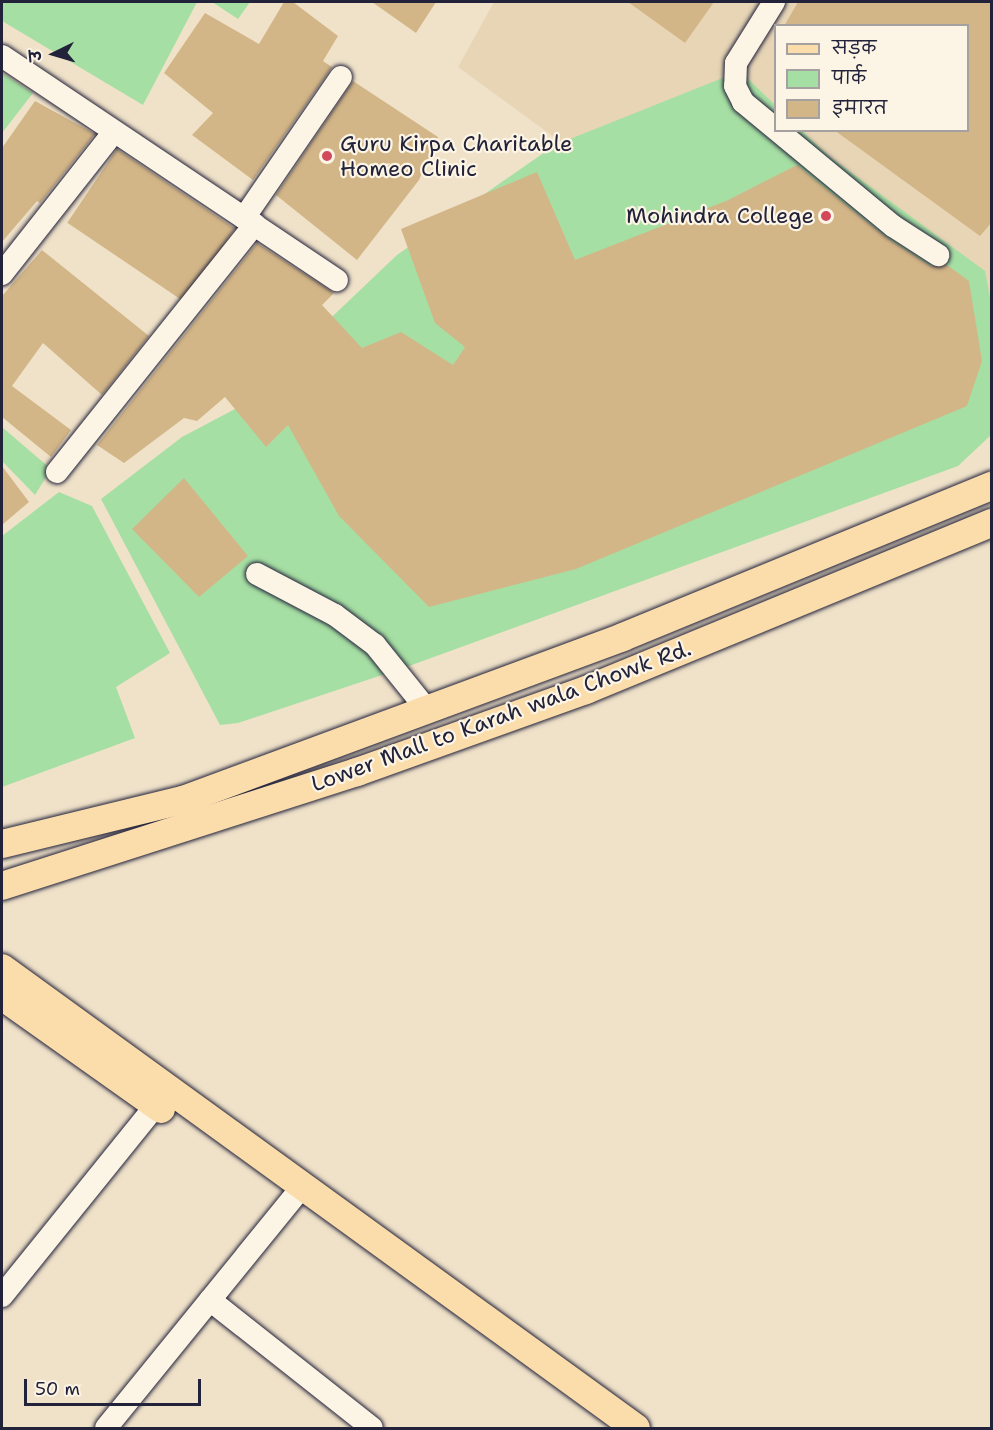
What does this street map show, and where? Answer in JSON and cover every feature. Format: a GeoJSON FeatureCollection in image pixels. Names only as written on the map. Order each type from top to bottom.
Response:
{"type":"FeatureCollection","features":[{"type":"Feature","properties":{"kind":"main road"},"geometry":{"type":"LineString","coordinates":[[2,844],[183,800],[494,687],[992,486]]}},
{"type":"Feature","properties":{"kind":"main road","name":"Lower Mall to Karah wala Chowk Rd."},"geometry":{"type":"LineString","coordinates":[[2,886],[357,772],[507,718],[992,523]]}},
{"type":"Feature","properties":{"kind":"main road"},"geometry":{"type":"LineString","coordinates":[[494,687],[507,718]]}},
{"type":"Feature","properties":{"kind":"main road"},"geometry":{"type":"LineString","coordinates":[[2,968],[603,1428]]}},
{"type":"Feature","properties":{"kind":"main road"},"geometry":{"type":"LineString","coordinates":[[2,996],[156,1105],[297,1193],[636,1428]]}},
{"type":"Feature","properties":{"kind":"street"},"geometry":{"type":"LineString","coordinates":[[774,2],[736,63],[735,86],[743,102],[774,128]]}},
{"type":"Feature","properties":{"kind":"street"},"geometry":{"type":"LineString","coordinates":[[2,56],[113,133],[337,280]]}},
{"type":"Feature","properties":{"kind":"street"},"geometry":{"type":"LineString","coordinates":[[57,472],[249,221],[341,77]]}},
{"type":"Feature","properties":{"kind":"street"},"geometry":{"type":"LineString","coordinates":[[779,132],[885,219],[938,255]]}},
{"type":"Feature","properties":{"kind":"street"},"geometry":{"type":"LineString","coordinates":[[2,274],[113,133]]}},
{"type":"Feature","properties":{"kind":"street"},"geometry":{"type":"LineString","coordinates":[[257,574],[335,615],[375,645],[428,711]]}},
{"type":"Feature","properties":{"kind":"street"},"geometry":{"type":"LineString","coordinates":[[2,1296],[156,1105]]}},
{"type":"Feature","properties":{"kind":"street"},"geometry":{"type":"LineString","coordinates":[[106,1428],[297,1193]]}},
{"type":"Feature","properties":{"kind":"street"},"geometry":{"type":"LineString","coordinates":[[210,1300],[372,1428]]}},
{"type":"Feature","properties":{"kind":"shaded area","name":"Mohindra College"},"geometry":{"type":"Polygon","coordinates":[[[494,2],[991,2],[991,309],[864,350],[778,301],[458,67],[494,2]]]}},
{"type":"Feature","properties":{"kind":"green space"},"geometry":{"type":"Polygon","coordinates":[[[2,2],[197,2],[143,105],[2,21],[2,2]]]}},
{"type":"Feature","properties":{"kind":"green space"},"geometry":{"type":"Polygon","coordinates":[[[212,2],[250,2],[238,19],[212,2]]]}},
{"type":"Feature","properties":{"kind":"green space"},"geometry":{"type":"Polygon","coordinates":[[[740,71],[774,104],[774,132],[803,132],[830,157],[985,271],[992,309],[991,435],[958,466],[409,666],[238,723],[220,725],[101,499],[182,437],[235,409],[397,255],[555,145],[740,71]]]}},
{"type":"Feature","properties":{"kind":"green space"},"geometry":{"type":"Polygon","coordinates":[[[2,73],[33,93],[2,133],[2,73]]]}},
{"type":"Feature","properties":{"kind":"green space"},"geometry":{"type":"Polygon","coordinates":[[[2,427],[51,469],[35,495],[2,461],[2,427]]]}},
{"type":"Feature","properties":{"kind":"green space"},"geometry":{"type":"Polygon","coordinates":[[[59,492],[92,506],[170,653],[116,687],[135,738],[2,787],[2,536],[59,492]]]}},
{"type":"Feature","properties":{"kind":"building"},"geometry":{"type":"Polygon","coordinates":[[[284,2],[293,2],[338,36],[323,61],[332,67],[253,180],[192,135],[213,113],[164,73],[205,13],[259,44],[284,2]]]}},
{"type":"Feature","properties":{"kind":"building"},"geometry":{"type":"Polygon","coordinates":[[[372,2],[436,2],[416,33],[372,2]]]}},
{"type":"Feature","properties":{"kind":"building"},"geometry":{"type":"Polygon","coordinates":[[[628,2],[714,2],[685,43],[628,2]]]}},
{"type":"Feature","properties":{"kind":"building"},"geometry":{"type":"Polygon","coordinates":[[[798,2],[992,2],[992,222],[980,236],[837,132],[969,132],[969,24],[785,24],[798,2]]]}},
{"type":"Feature","properties":{"kind":"building"},"geometry":{"type":"Polygon","coordinates":[[[353,81],[438,137],[419,180],[357,260],[276,195],[353,81]]]}},
{"type":"Feature","properties":{"kind":"building"},"geometry":{"type":"Polygon","coordinates":[[[35,101],[95,134],[40,203],[37,201],[2,242],[2,148],[35,101]]]}},
{"type":"Feature","properties":{"kind":"building"},"geometry":{"type":"Polygon","coordinates":[[[117,149],[235,228],[185,302],[67,223],[117,149]]]}},
{"type":"Feature","properties":{"kind":"building"},"geometry":{"type":"Polygon","coordinates":[[[797,165],[886,237],[931,266],[947,265],[969,281],[982,361],[967,406],[576,569],[429,607],[339,516],[288,425],[266,447],[225,397],[197,421],[184,418],[124,463],[97,445],[257,243],[334,293],[322,305],[362,348],[401,332],[453,365],[465,347],[435,323],[401,229],[537,172],[575,260],[726,201],[797,165]]]}},
{"type":"Feature","properties":{"kind":"building"},"geometry":{"type":"Polygon","coordinates":[[[42,250],[149,336],[102,395],[43,343],[12,386],[71,430],[51,457],[2,417],[2,296],[42,250]]]}},
{"type":"Feature","properties":{"kind":"building"},"geometry":{"type":"Polygon","coordinates":[[[2,466],[29,502],[2,525],[2,466]]]}},
{"type":"Feature","properties":{"kind":"building"},"geometry":{"type":"Polygon","coordinates":[[[184,478],[248,556],[199,597],[132,529],[184,478]]]}},
{"type":"Feature","properties":{"kind":"place","name":"Guru Kirpa Charitable Homeo Clinic"},"geometry":{"type":"Point","coordinates":[327,156]}},
{"type":"Feature","properties":{"kind":"place","name":"Mohindra College"},"geometry":{"type":"Point","coordinates":[826,216]}}]}
